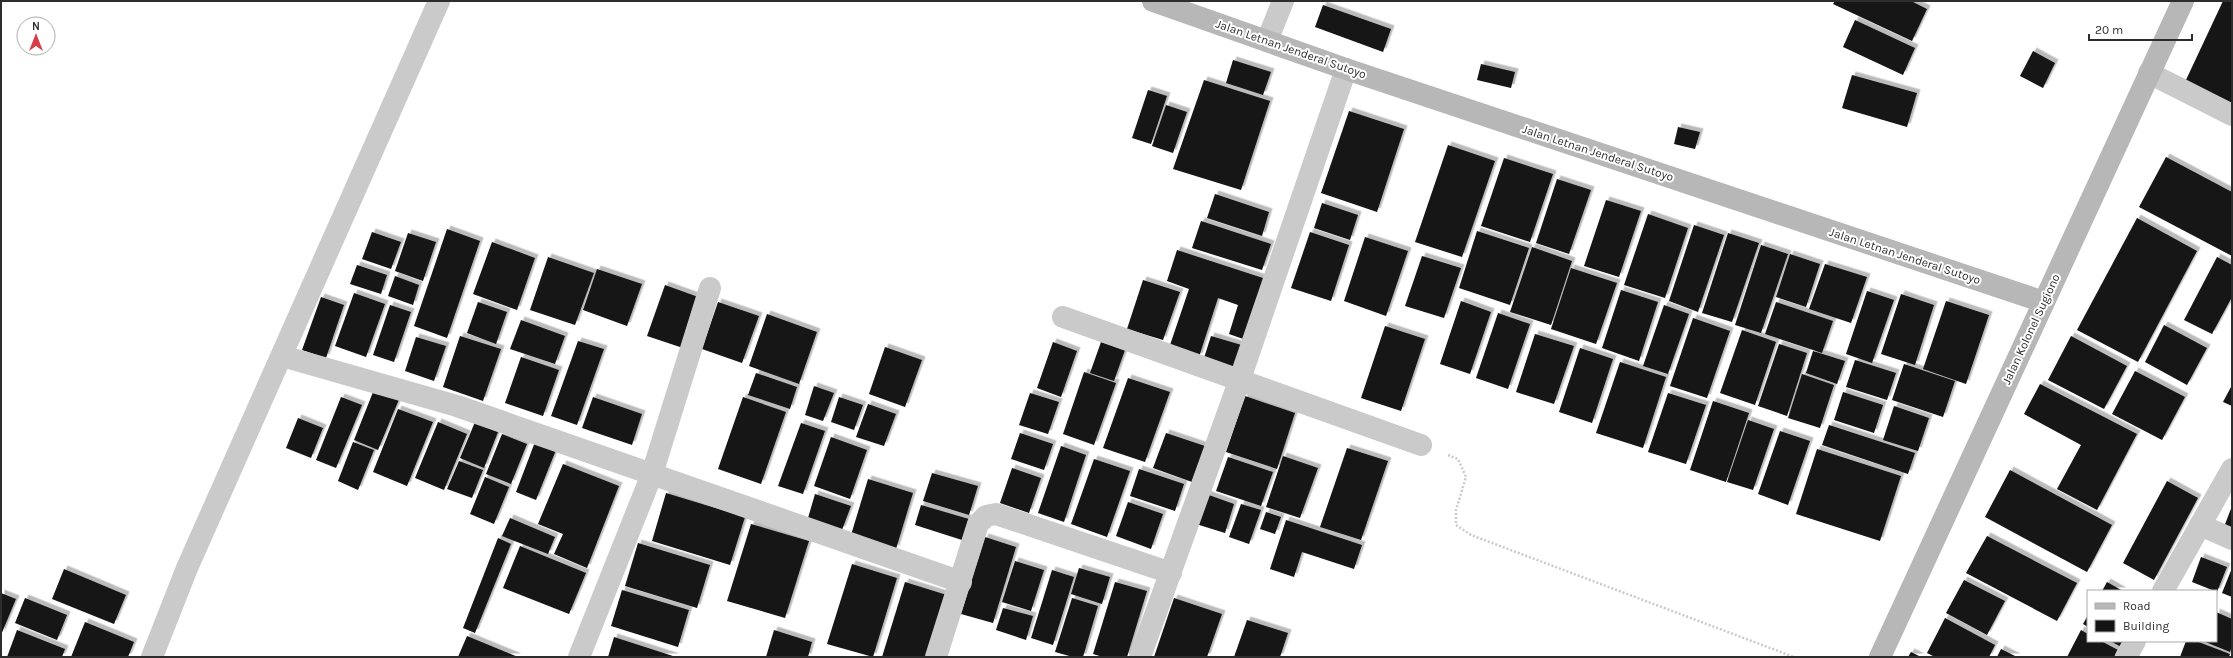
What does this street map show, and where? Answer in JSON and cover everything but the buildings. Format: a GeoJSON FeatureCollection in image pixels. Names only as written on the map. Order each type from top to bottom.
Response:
{"type":"FeatureCollection","features":[{"type":"Feature","properties":{"kind":"main road","name":"Jalan Letnan Jenderal Sutoyo"},"geometry":{"type":"LineString","coordinates":[[1153,1],[1346,69],[2044,302]]}},
{"type":"Feature","properties":{"kind":"main road","name":"Jalan Kolonel Sugiono"},"geometry":{"type":"LineString","coordinates":[[1880,657],[2148,73],[2183,1]]}},
{"type":"Feature","properties":{"kind":"street"},"geometry":{"type":"LineString","coordinates":[[152,657],[186,568],[282,356],[439,1]]}},
{"type":"Feature","properties":{"kind":"street"},"geometry":{"type":"LineString","coordinates":[[1267,41],[1283,1]]}},
{"type":"Feature","properties":{"kind":"street"},"geometry":{"type":"LineString","coordinates":[[1140,657],[1240,379],[1346,69]]}},
{"type":"Feature","properties":{"kind":"street"},"geometry":{"type":"LineString","coordinates":[[2148,73],[2232,115]]}},
{"type":"Feature","properties":{"kind":"street"},"geometry":{"type":"LineString","coordinates":[[579,657],[652,474],[710,288]]}},
{"type":"Feature","properties":{"kind":"street"},"geometry":{"type":"LineString","coordinates":[[1063,317],[1240,379],[1421,445]]}},
{"type":"Feature","properties":{"kind":"street"},"geometry":{"type":"LineString","coordinates":[[282,356],[457,406],[961,582]]}},
{"type":"Feature","properties":{"kind":"street"},"geometry":{"type":"LineString","coordinates":[[2164,590],[2232,469]]}},
{"type":"Feature","properties":{"kind":"street"},"geometry":{"type":"LineString","coordinates":[[936,657],[961,582],[978,524],[986,516],[996,514],[1171,573]]}},
{"type":"Feature","properties":{"kind":"street"},"geometry":{"type":"LineString","coordinates":[[2200,525],[2232,539]]}},
{"type":"Feature","properties":{"kind":"street"},"geometry":{"type":"LineString","coordinates":[[2126,657],[2134,642]]}},
{"type":"Feature","properties":{"kind":"path"},"geometry":{"type":"LineString","coordinates":[[1421,445],[1458,459],[1466,477],[1456,510],[1456,525],[1471,535],[1794,657]]}}]}
